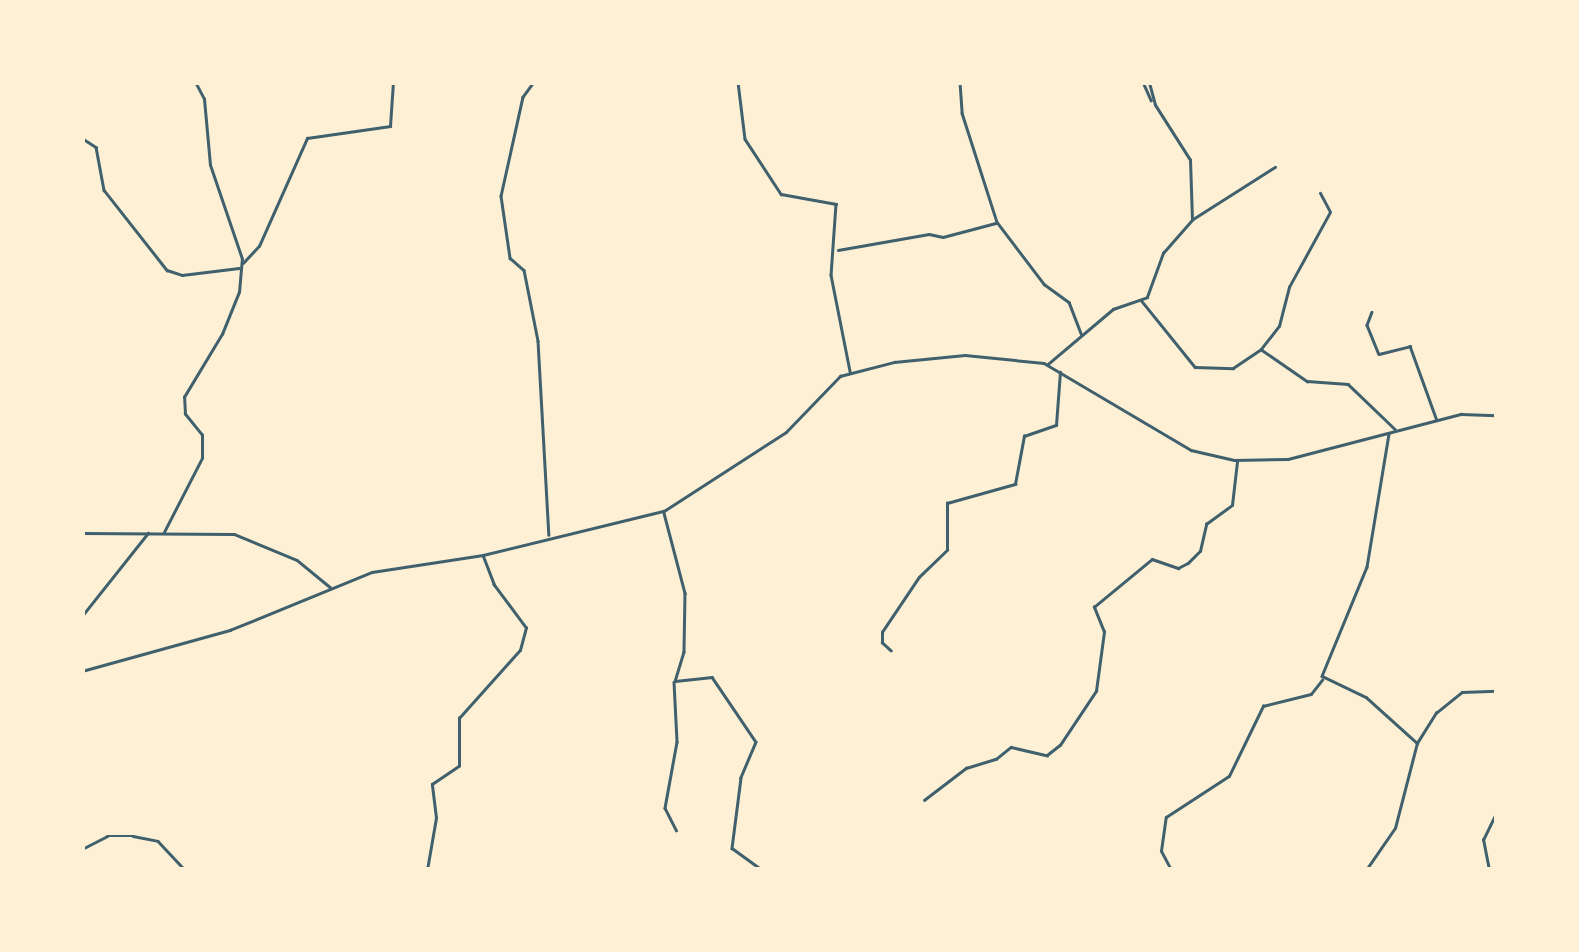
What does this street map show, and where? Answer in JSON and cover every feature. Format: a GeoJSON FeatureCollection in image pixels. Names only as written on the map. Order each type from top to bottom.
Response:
{"type":"FeatureCollection","features":[{"type":"Feature","properties":{"kind":"street"},"geometry":{"type":"LineString","coordinates":[[195,82],[204,99],[210,165],[241,266]]}},
{"type":"Feature","properties":{"kind":"street"},"geometry":{"type":"LineString","coordinates":[[164,532],[202,458],[202,436],[186,414],[184,397],[222,334],[241,266],[259,246],[307,138],[394,123],[393,82]]}},
{"type":"Feature","properties":{"kind":"street"},"geometry":{"type":"LineString","coordinates":[[534,82],[523,97],[501,196],[510,258],[524,270],[538,341],[550,537]]}},
{"type":"Feature","properties":{"kind":"street"},"geometry":{"type":"LineString","coordinates":[[738,82],[744,139],[784,196],[836,204],[836,249],[831,275],[850,373]]}},
{"type":"Feature","properties":{"kind":"street"},"geometry":{"type":"LineString","coordinates":[[960,82],[962,113],[997,222],[1044,284],[1069,302],[1081,335]]}},
{"type":"Feature","properties":{"kind":"street"},"geometry":{"type":"LineString","coordinates":[[1146,82],[1155,105],[1190,160],[1192,220]]}},
{"type":"Feature","properties":{"kind":"street"},"geometry":{"type":"LineString","coordinates":[[82,138],[96,147],[104,190],[167,270],[182,275],[241,266]]}},
{"type":"Feature","properties":{"kind":"street"},"geometry":{"type":"LineString","coordinates":[[1048,364],[1120,305],[1140,300],[1150,291],[1163,253],[1192,220],[1276,167]]}},
{"type":"Feature","properties":{"kind":"street"},"geometry":{"type":"LineString","coordinates":[[1140,300],[1198,368],[1228,370],[1261,349],[1279,326],[1289,287],[1330,212],[1320,193]]}},
{"type":"Feature","properties":{"kind":"street"},"geometry":{"type":"LineString","coordinates":[[836,249],[929,234],[943,238],[997,222]]}},
{"type":"Feature","properties":{"kind":"street"},"geometry":{"type":"LineString","coordinates":[[1372,312],[1367,325],[1379,354],[1410,346],[1436,419]]}},
{"type":"Feature","properties":{"kind":"street"},"geometry":{"type":"LineString","coordinates":[[1261,349],[1307,381],[1348,384],[1396,429]]}},
{"type":"Feature","properties":{"kind":"street"},"geometry":{"type":"LineString","coordinates":[[82,671],[230,630],[330,587],[387,569],[483,555],[664,511],[772,442],[850,373],[965,355],[1048,364],[1191,450],[1238,460],[1288,458],[1436,419],[1496,414]]}},
{"type":"Feature","properties":{"kind":"street"},"geometry":{"type":"LineString","coordinates":[[891,650],[882,642],[882,632],[947,548],[947,503],[1015,484],[1024,436],[1056,425],[1060,369]]}},
{"type":"Feature","properties":{"kind":"street"},"geometry":{"type":"LineString","coordinates":[[1171,870],[1161,851],[1166,817],[1229,776],[1262,706],[1312,694],[1323,679],[1367,567],[1390,431]]}},
{"type":"Feature","properties":{"kind":"street"},"geometry":{"type":"LineString","coordinates":[[924,800],[966,768],[996,759],[1010,746],[1046,755],[1060,745],[1096,691],[1104,632],[1094,607],[1146,562],[1162,559],[1178,568],[1188,563],[1200,550],[1206,524],[1232,505],[1238,460]]}},
{"type":"Feature","properties":{"kind":"street"},"geometry":{"type":"LineString","coordinates":[[664,511],[684,592],[684,652],[675,681],[677,742],[664,808],[676,830]]}},
{"type":"Feature","properties":{"kind":"street"},"geometry":{"type":"LineString","coordinates":[[82,532],[240,535],[297,560],[330,587]]}},
{"type":"Feature","properties":{"kind":"street"},"geometry":{"type":"LineString","coordinates":[[82,616],[148,533]]}},
{"type":"Feature","properties":{"kind":"street"},"geometry":{"type":"LineString","coordinates":[[427,870],[436,818],[432,784],[459,766],[460,715],[520,650],[526,628],[494,584],[483,555]]}},
{"type":"Feature","properties":{"kind":"street"},"geometry":{"type":"LineString","coordinates":[[675,681],[712,677],[756,742],[741,778],[732,848],[762,870]]}},
{"type":"Feature","properties":{"kind":"street"},"geometry":{"type":"LineString","coordinates":[[1323,679],[1366,697],[1417,743]]}},
{"type":"Feature","properties":{"kind":"street"},"geometry":{"type":"LineString","coordinates":[[1366,870],[1376,846],[1395,828],[1417,743],[1436,712],[1458,694],[1496,691]]}},
{"type":"Feature","properties":{"kind":"street"},"geometry":{"type":"LineString","coordinates":[[1488,870],[1482,840],[1496,812]]}},
{"type":"Feature","properties":{"kind":"street"},"geometry":{"type":"LineString","coordinates":[[82,850],[107,836],[133,836],[158,841],[185,870]]}}]}
